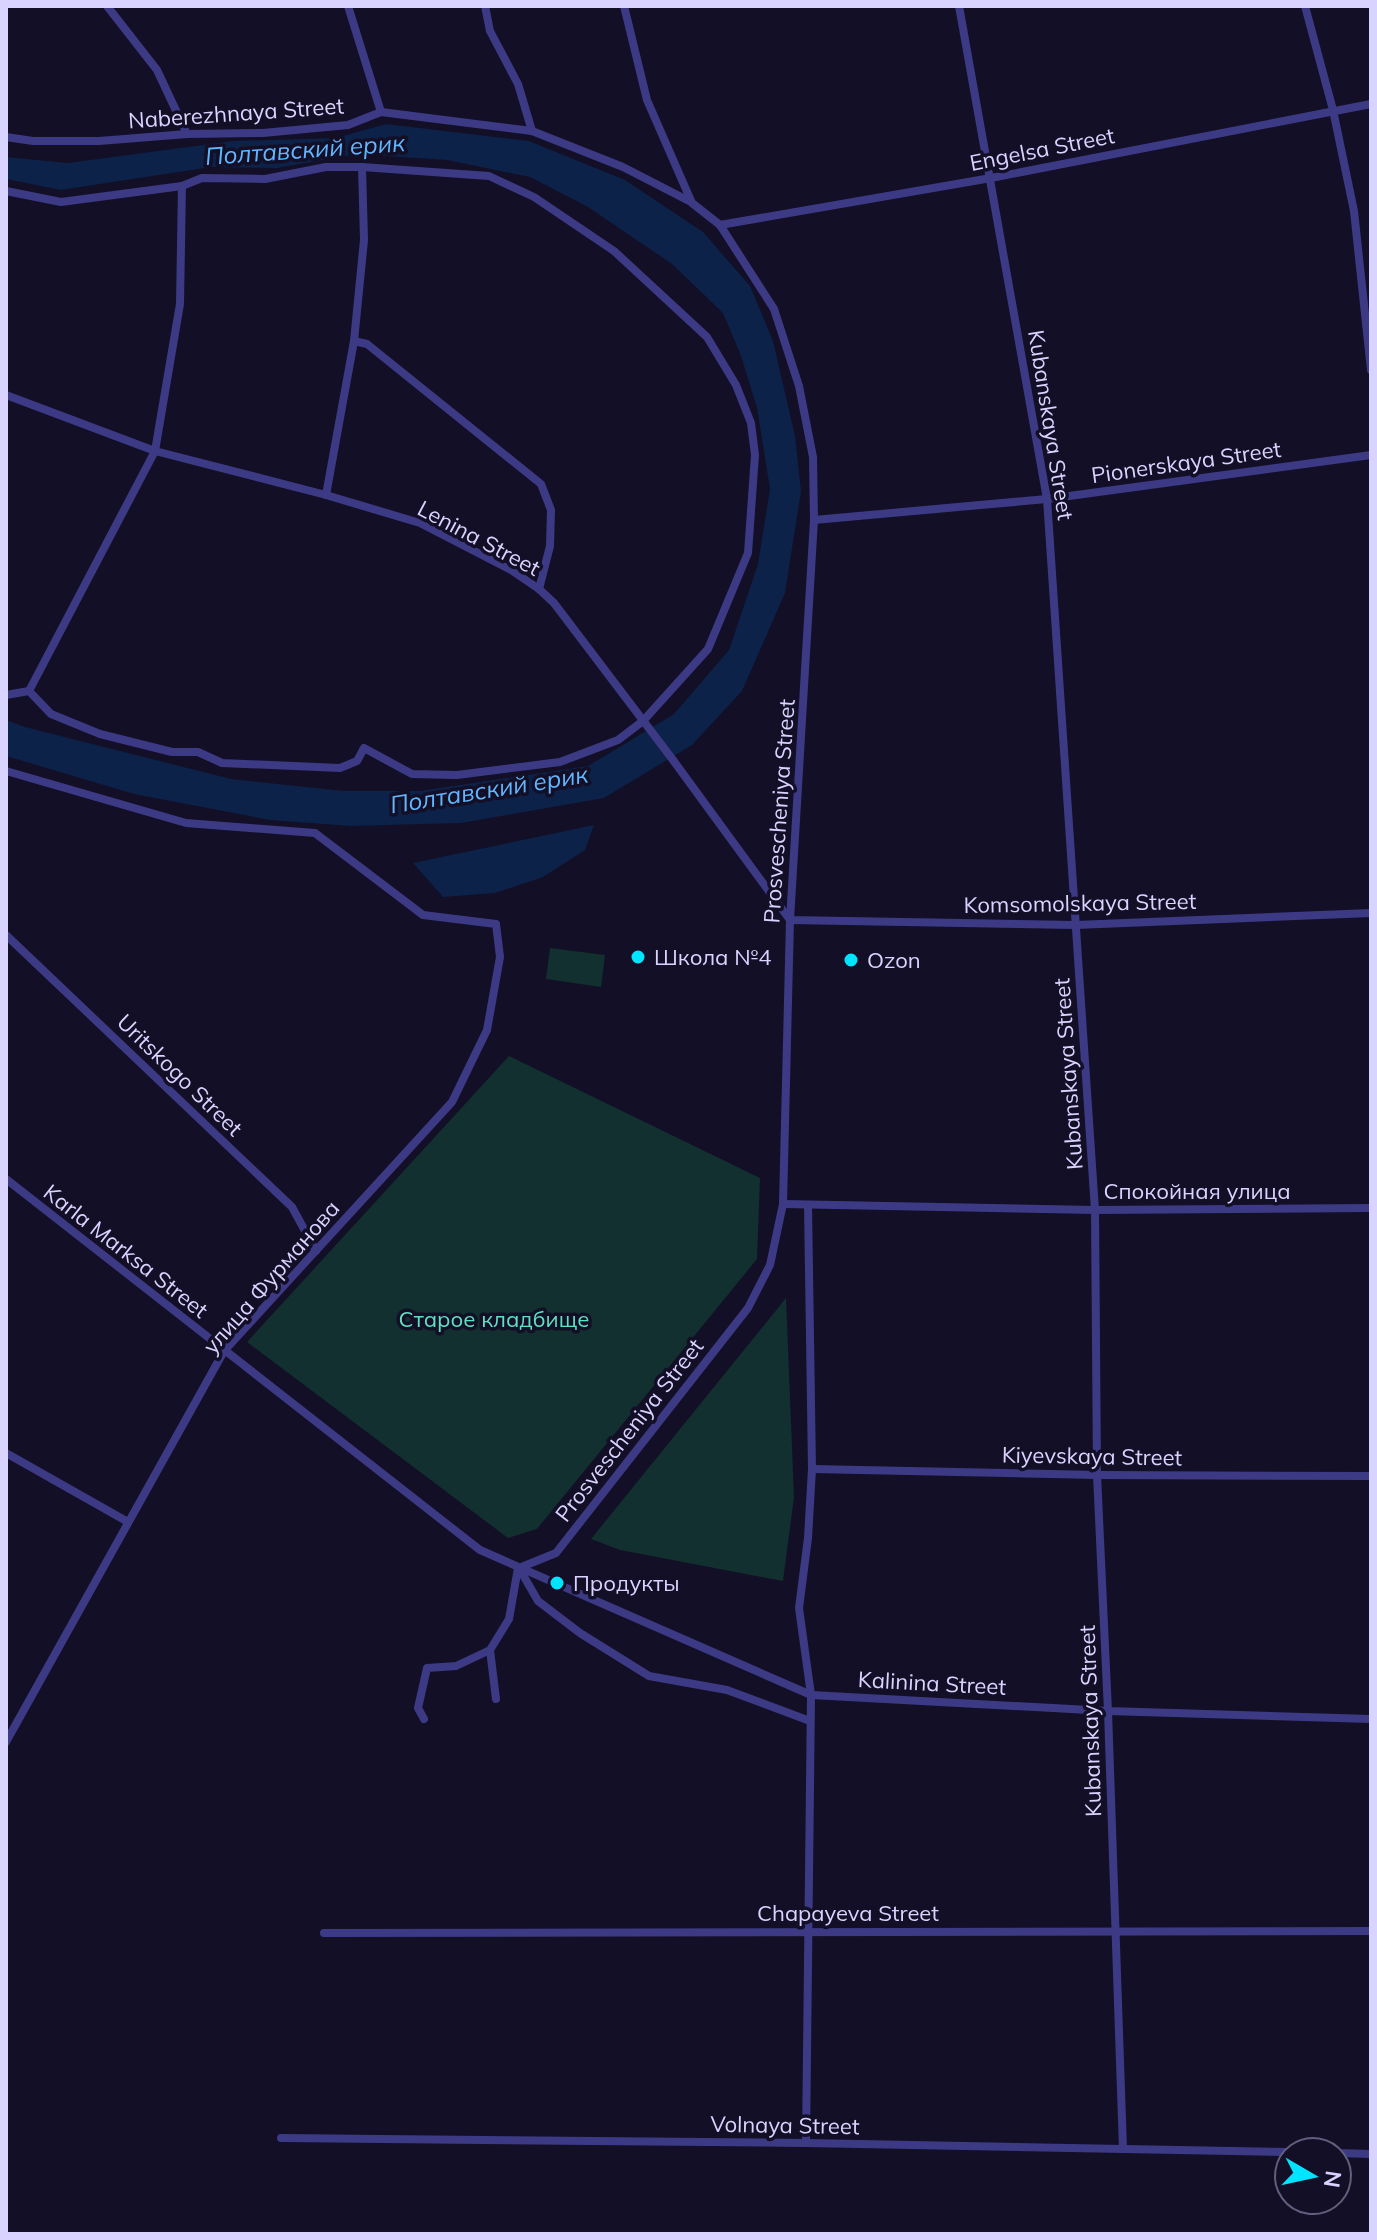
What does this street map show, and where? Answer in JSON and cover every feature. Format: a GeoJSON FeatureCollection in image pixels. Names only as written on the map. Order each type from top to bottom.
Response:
{"type":"FeatureCollection","features":[{"type":"Feature","properties":{"kind":"street"},"geometry":{"type":"LineString","coordinates":[[107,6],[157,70],[187,134]]}},
{"type":"Feature","properties":{"kind":"street"},"geometry":{"type":"LineString","coordinates":[[348,6],[381,112]]}},
{"type":"Feature","properties":{"kind":"street"},"geometry":{"type":"LineString","coordinates":[[485,6],[490,31],[518,84],[532,131]]}},
{"type":"Feature","properties":{"kind":"street","name":"Prosvescheniya Street"},"geometry":{"type":"LineString","coordinates":[[519,1568],[556,1553],[748,1308],[770,1265],[783,1204],[790,920],[814,520],[813,457],[799,386],[774,309],[720,225],[692,203],[647,100],[625,6]]}},
{"type":"Feature","properties":{"kind":"street","name":"Kubanskaya Street"},"geometry":{"type":"LineString","coordinates":[[959,6],[1047,499],[1095,1210],[1097,1475],[1123,2149]]}},
{"type":"Feature","properties":{"kind":"street"},"geometry":{"type":"LineString","coordinates":[[1305,6],[1333,110],[1354,211],[1371,370]]}},
{"type":"Feature","properties":{"kind":"street","name":"Engelsa Street"},"geometry":{"type":"LineString","coordinates":[[720,225],[991,178],[1371,104]]}},
{"type":"Feature","properties":{"kind":"street","name":"Naberezhnaya Street"},"geometry":{"type":"LineString","coordinates":[[6,137],[33,141],[99,141],[187,134],[263,133],[348,125],[381,112],[532,131],[623,167],[692,203]]}},
{"type":"Feature","properties":{"kind":"street"},"geometry":{"type":"LineString","coordinates":[[6,191],[61,202],[182,186],[202,178],[265,179],[326,167],[489,176],[534,197],[614,251],[707,337],[736,385],[751,423],[755,455],[748,553],[708,649],[643,721],[618,740],[560,762],[457,775],[412,774],[364,748],[357,761],[340,768],[222,763],[198,752],[172,752],[100,734],[51,714],[29,691]]}},
{"type":"Feature","properties":{"kind":"street"},"geometry":{"type":"LineString","coordinates":[[326,495],[354,341],[364,240],[362,167]]}},
{"type":"Feature","properties":{"kind":"street"},"geometry":{"type":"LineString","coordinates":[[29,691],[155,451],[180,304],[182,186]]}},
{"type":"Feature","properties":{"kind":"street"},"geometry":{"type":"LineString","coordinates":[[354,341],[367,344],[541,484],[551,510],[550,546],[539,589]]}},
{"type":"Feature","properties":{"kind":"street","name":"Lenina Street"},"geometry":{"type":"LineString","coordinates":[[6,395],[155,451],[420,523],[511,570],[554,603],[790,920]]}},
{"type":"Feature","properties":{"kind":"street","name":"Pionerskaya Street"},"geometry":{"type":"LineString","coordinates":[[814,520],[1047,499],[1371,455]]}},
{"type":"Feature","properties":{"kind":"street"},"geometry":{"type":"LineString","coordinates":[[6,695],[29,691]]}},
{"type":"Feature","properties":{"kind":"street","name":"улица Фурманова"},"geometry":{"type":"LineString","coordinates":[[6,771],[186,823],[315,833],[423,915],[496,924],[500,957],[487,1030],[452,1102],[224,1351],[6,1742]]}},
{"type":"Feature","properties":{"kind":"street","name":"Komsomolskaya Street"},"geometry":{"type":"LineString","coordinates":[[790,920],[1076,925],[1371,913]]}},
{"type":"Feature","properties":{"kind":"street","name":"Uritskogo Street"},"geometry":{"type":"LineString","coordinates":[[6,935],[292,1207],[316,1251]]}},
{"type":"Feature","properties":{"kind":"street","name":"Karla Marksa Street"},"geometry":{"type":"LineString","coordinates":[[6,1179],[480,1550],[519,1568]]}},
{"type":"Feature","properties":{"kind":"street","name":"Спокойная улица"},"geometry":{"type":"LineString","coordinates":[[783,1204],[1095,1210],[1371,1208]]}},
{"type":"Feature","properties":{"kind":"street"},"geometry":{"type":"LineString","coordinates":[[806,2143],[811,1695],[799,1608],[808,1538],[812,1469],[808,1205]]}},
{"type":"Feature","properties":{"kind":"street"},"geometry":{"type":"LineString","coordinates":[[6,1453],[128,1522]]}},
{"type":"Feature","properties":{"kind":"street","name":"Kiyevskaya Street"},"geometry":{"type":"LineString","coordinates":[[812,1469],[1097,1475],[1371,1476]]}},
{"type":"Feature","properties":{"kind":"street"},"geometry":{"type":"LineString","coordinates":[[424,1719],[418,1708],[427,1668],[456,1666],[490,1650],[509,1619],[519,1568]]}},
{"type":"Feature","properties":{"kind":"street"},"geometry":{"type":"LineString","coordinates":[[519,1568],[538,1601],[580,1633],[649,1676],[727,1690],[810,1721]]}},
{"type":"Feature","properties":{"kind":"street","name":"Kalinina Street"},"geometry":{"type":"LineString","coordinates":[[519,1568],[811,1695],[1108,1711],[1371,1719]]}},
{"type":"Feature","properties":{"kind":"street"},"geometry":{"type":"LineString","coordinates":[[490,1650],[496,1699]]}},
{"type":"Feature","properties":{"kind":"street","name":"Chapayeva Street"},"geometry":{"type":"LineString","coordinates":[[324,1933],[1371,1931]]}},
{"type":"Feature","properties":{"kind":"street","name":"Volnaya Street"},"geometry":{"type":"LineString","coordinates":[[281,2138],[1273,2152]]}},
{"type":"Feature","properties":{"kind":"green space"},"geometry":{"type":"Polygon","coordinates":[[[550,948],[605,955],[601,987],[546,979],[550,948]]]}},
{"type":"Feature","properties":{"kind":"green space","name":"Старое кладбище"},"geometry":{"type":"Polygon","coordinates":[[[509,1056],[760,1178],[757,1259],[537,1529],[508,1538],[247,1342],[509,1056]]]}},
{"type":"Feature","properties":{"kind":"green space"},"geometry":{"type":"Polygon","coordinates":[[[786,1298],[794,1497],[783,1581],[620,1550],[591,1539],[786,1298]]]}},
{"type":"Feature","properties":{"kind":"water","name":"Полтавский ерик"},"geometry":{"type":"Polygon","coordinates":[[[386,124],[529,141],[625,180],[703,232],[750,286],[773,341],[795,436],[801,491],[785,593],[742,691],[692,745],[604,798],[461,823],[351,826],[270,820],[134,794],[6,756],[6,720],[231,779],[344,791],[420,791],[588,766],[674,714],[729,650],[758,564],[770,489],[757,408],[741,356],[723,313],[672,264],[588,207],[530,177],[447,160],[356,154],[277,168],[211,167],[61,190],[6,179],[6,157],[68,163],[233,141],[336,138],[386,124]]]}},
{"type":"Feature","properties":{"kind":"water"},"geometry":{"type":"Polygon","coordinates":[[[594,825],[585,850],[543,877],[495,893],[443,897],[413,863],[594,825]]]}},
{"type":"Feature","properties":{"kind":"place","name":"Школа №4"},"geometry":{"type":"Point","coordinates":[638,957]}},
{"type":"Feature","properties":{"kind":"place","name":"Ozon"},"geometry":{"type":"Point","coordinates":[851,960]}},
{"type":"Feature","properties":{"kind":"place","name":"Продукты"},"geometry":{"type":"Point","coordinates":[557,1583]}}]}
